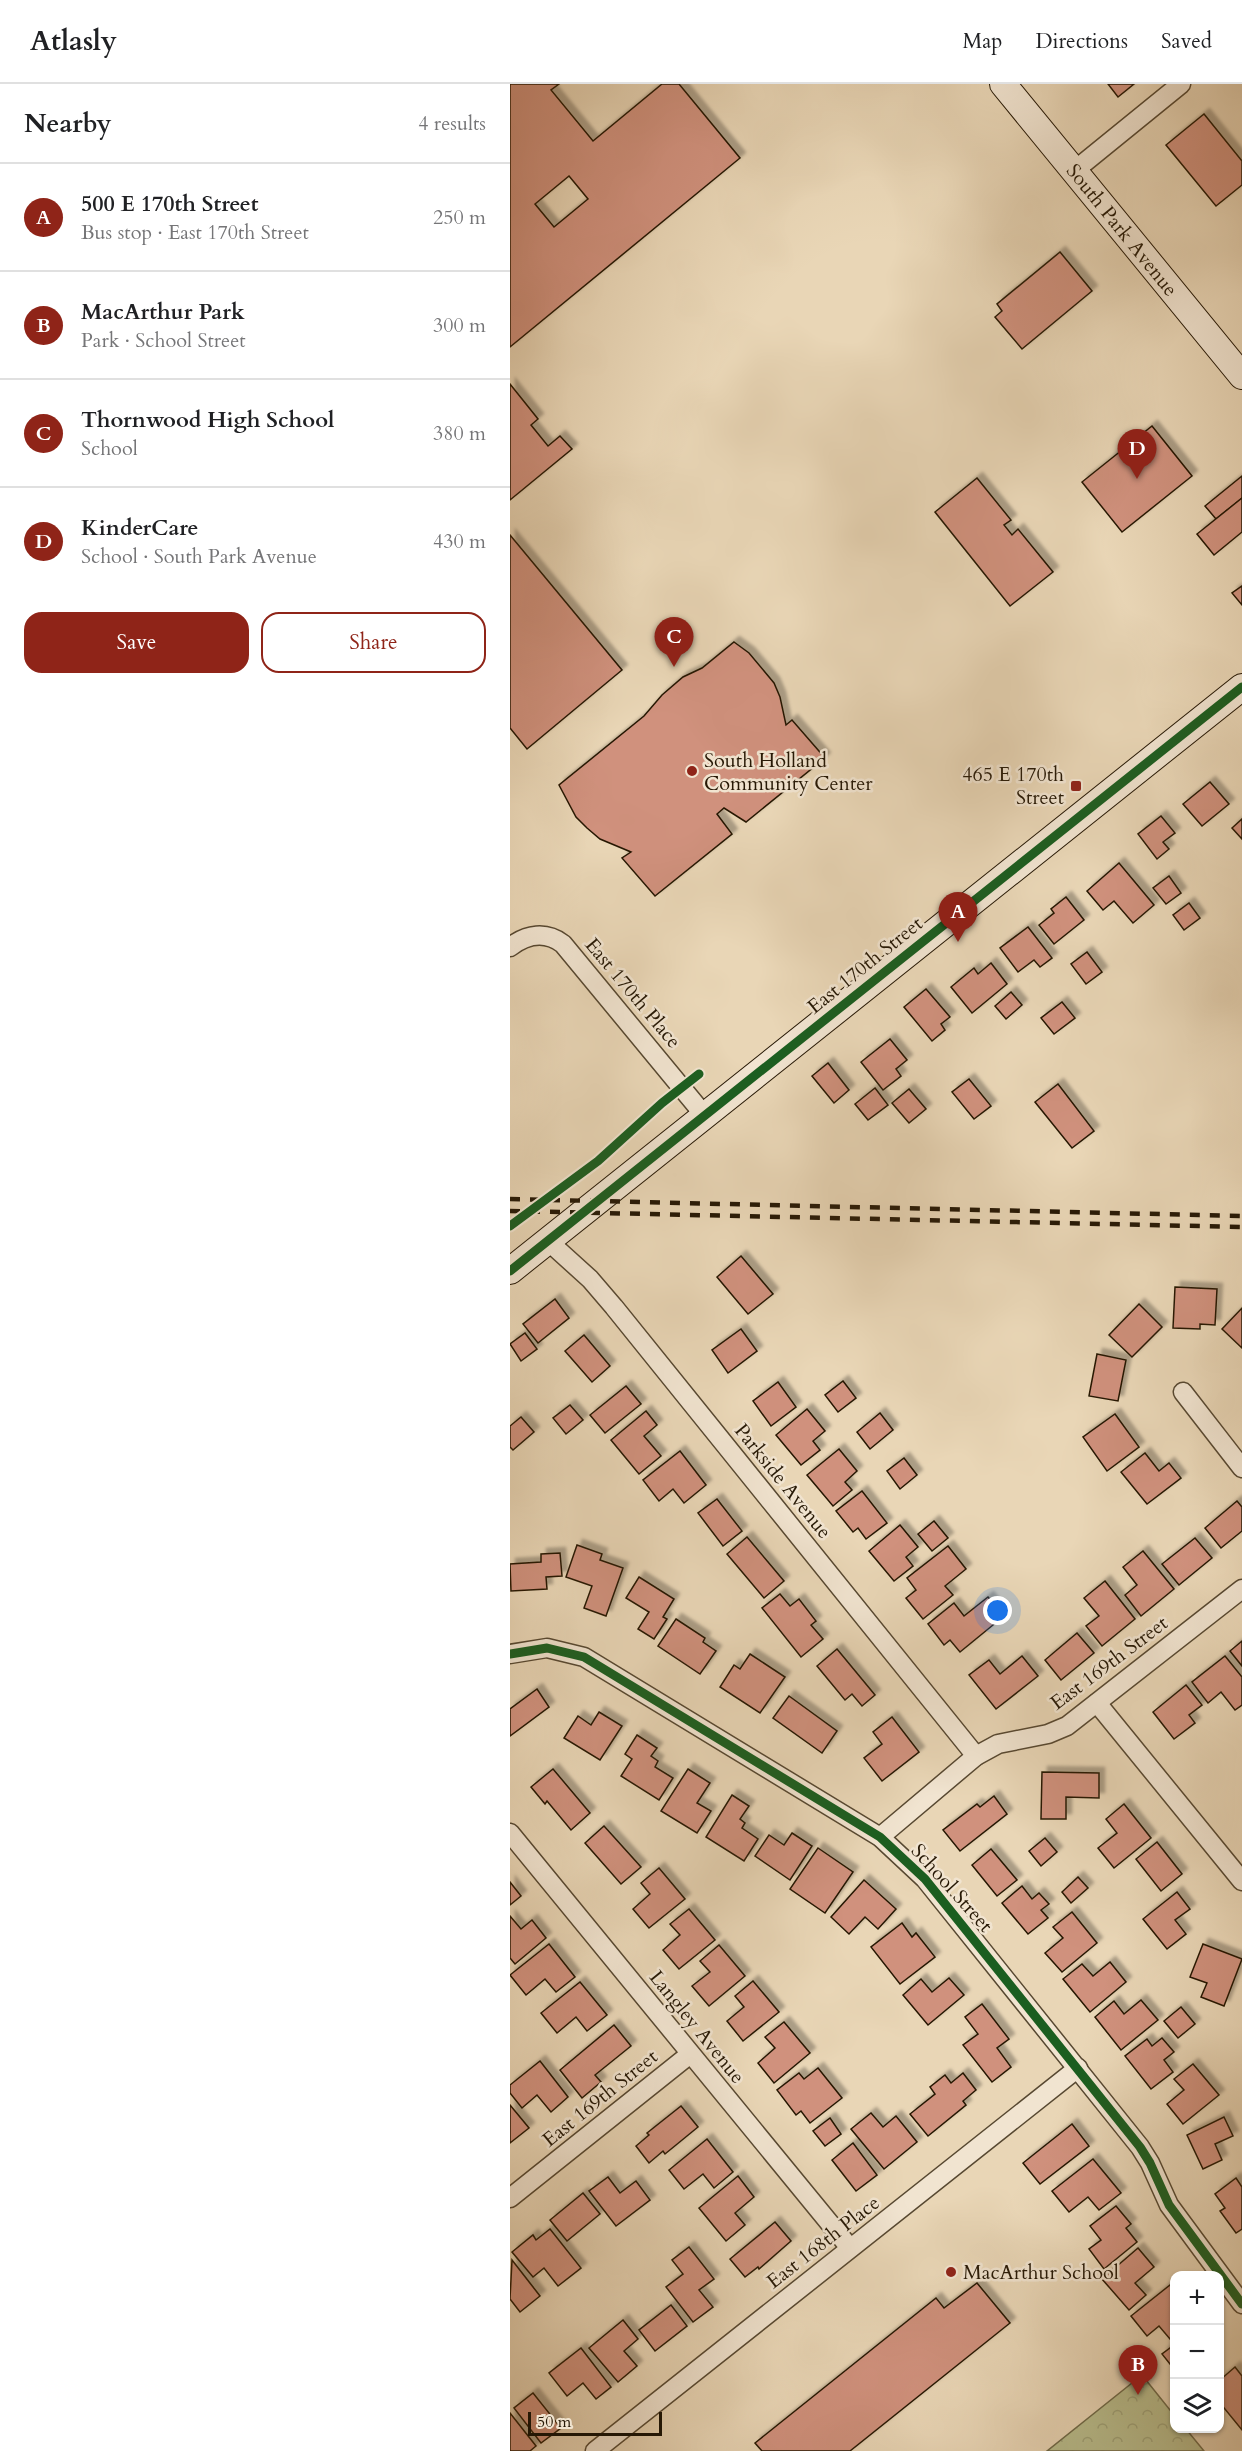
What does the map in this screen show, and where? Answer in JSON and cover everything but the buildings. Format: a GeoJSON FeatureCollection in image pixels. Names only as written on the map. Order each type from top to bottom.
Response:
{"type":"FeatureCollection","features":[{"type":"Feature","properties":{"kind":"street","name":"South Park Avenue"},"geometry":{"type":"LineString","coordinates":[[1003,84],[1242,376]]}},
{"type":"Feature","properties":{"kind":"street"},"geometry":{"type":"LineString","coordinates":[[1074,171],[1181,84]]}},
{"type":"Feature","properties":{"kind":"street","name":"East 170th Street"},"geometry":{"type":"LineString","coordinates":[[510,1270],[1242,687]]}},
{"type":"Feature","properties":{"kind":"street","name":"East 170th Place"},"geometry":{"type":"LineString","coordinates":[[510,947],[528,936],[542,934],[554,937],[563,944],[705,1116]]}},
{"type":"Feature","properties":{"kind":"street","name":"Parkside Avenue"},"geometry":{"type":"LineString","coordinates":[[548,1241],[590,1279],[614,1307],[976,1756]]}},
{"type":"Feature","properties":{"kind":"street"},"geometry":{"type":"LineString","coordinates":[[1183,1392],[1242,1468]]}},
{"type":"Feature","properties":{"kind":"street","name":"East 169th Street"},"geometry":{"type":"LineString","coordinates":[[880,1838],[976,1756],[998,1744],[1048,1734],[1067,1726],[1242,1589]]}},
{"type":"Feature","properties":{"kind":"street","name":"School Street"},"geometry":{"type":"LineString","coordinates":[[510,1654],[547,1648],[584,1657],[880,1838],[925,1879],[1140,2147],[1169,2205],[1242,2304]]}},
{"type":"Feature","properties":{"kind":"street"},"geometry":{"type":"LineString","coordinates":[[1097,1703],[1242,1881]]}},
{"type":"Feature","properties":{"kind":"street","name":"Langley Avenue"},"geometry":{"type":"LineString","coordinates":[[510,1833],[689,2055],[850,2248]]}},
{"type":"Feature","properties":{"kind":"street","name":"East 169th Street"},"geometry":{"type":"LineString","coordinates":[[510,2198],[689,2055]]}},
{"type":"Feature","properties":{"kind":"street","name":"East 168th Place"},"geometry":{"type":"LineString","coordinates":[[596,2451],[1078,2068]]}},
{"type":"Feature","properties":{"kind":"green space"},"geometry":{"type":"Polygon","coordinates":[[[1142,2375],[1170,2410],[1170,2433],[1189,2433],[1204,2451],[1047,2451],[1142,2375]]]}},
{"type":"Feature","properties":{"kind":"railway"},"geometry":{"type":"LineString","coordinates":[[510,1199],[1242,1216]]}},
{"type":"Feature","properties":{"kind":"railway"},"geometry":{"type":"LineString","coordinates":[[510,1211],[1242,1227]]}},
{"type":"Feature","properties":{"kind":"cycle path"},"geometry":{"type":"LineString","coordinates":[[510,1271],[1242,687]]}},
{"type":"Feature","properties":{"kind":"cycle path"},"geometry":{"type":"LineString","coordinates":[[510,1226],[598,1161],[662,1103],[699,1074]]}},
{"type":"Feature","properties":{"kind":"cycle path"},"geometry":{"type":"LineString","coordinates":[[510,1654],[547,1648],[584,1657],[880,1837],[925,1879],[1140,2147],[1169,2205],[1242,2304]]}},
{"type":"Feature","properties":{"kind":"place","name":"KinderCare"},"geometry":{"type":"Point","coordinates":[1137,479]}},
{"type":"Feature","properties":{"kind":"place","name":"Thornwood High School"},"geometry":{"type":"Point","coordinates":[674,667]}},
{"type":"Feature","properties":{"kind":"place","name":"South Holland Community Center"},"geometry":{"type":"Point","coordinates":[692,771]}},
{"type":"Feature","properties":{"kind":"place","name":"465 E 170th Street"},"geometry":{"type":"Point","coordinates":[1076,786]}},
{"type":"Feature","properties":{"kind":"place","name":"500 E 170th Street"},"geometry":{"type":"Point","coordinates":[958,942]}},
{"type":"Feature","properties":{"kind":"place","name":"MacArthur School"},"geometry":{"type":"Point","coordinates":[951,2272]}},
{"type":"Feature","properties":{"kind":"place","name":"MacArthur Park"},"geometry":{"type":"Point","coordinates":[1138,2395]}}]}
